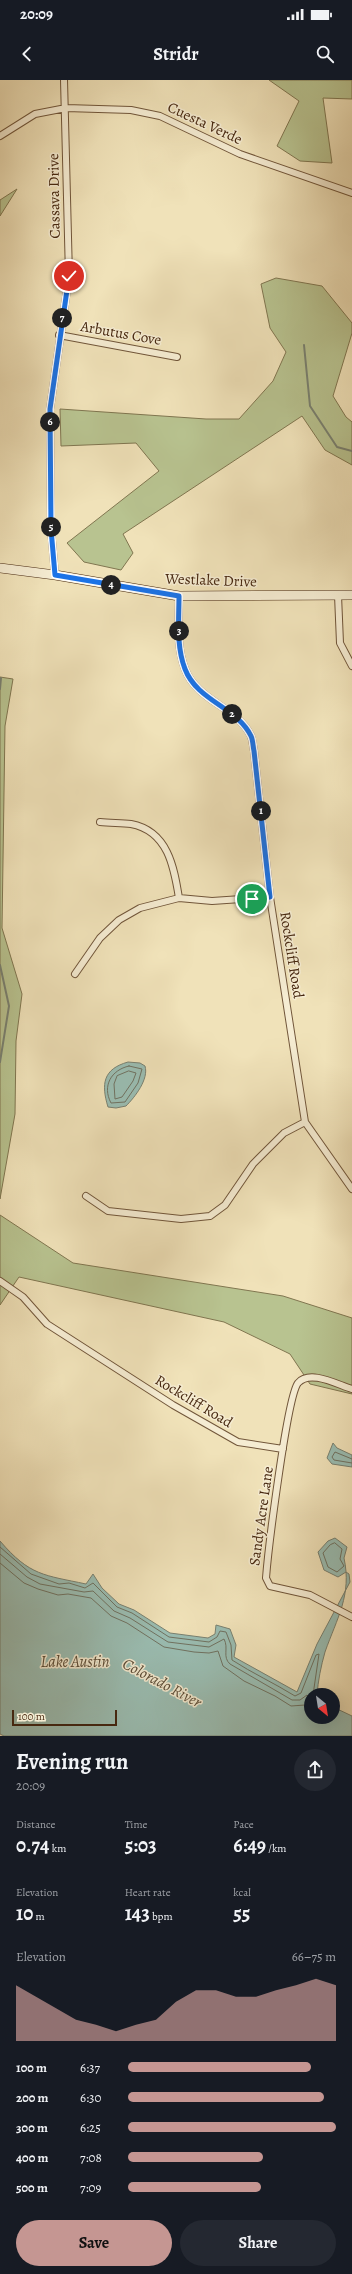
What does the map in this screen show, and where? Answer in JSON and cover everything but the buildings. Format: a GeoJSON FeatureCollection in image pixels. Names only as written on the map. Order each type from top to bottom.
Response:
{"type":"FeatureCollection","features":[{"type":"Feature","properties":{"kind":"street","name":"Cassava Drive"},"geometry":{"type":"LineString","coordinates":[[55,575],[51,529],[50,409],[59,335],[69,276],[66,108],[64,80]]}},
{"type":"Feature","properties":{"kind":"street","name":"Cuesta Verde"},"geometry":{"type":"LineString","coordinates":[[0,136],[35,114],[66,108],[131,110],[160,116],[240,154],[352,193]]}},
{"type":"Feature","properties":{"kind":"street","name":"Arbutus Cove"},"geometry":{"type":"LineString","coordinates":[[59,335],[178,357]]}},
{"type":"Feature","properties":{"kind":"street","name":"Westlake Drive"},"geometry":{"type":"LineString","coordinates":[[0,568],[55,575],[179,596],[352,595]]}},
{"type":"Feature","properties":{"kind":"street"},"geometry":{"type":"LineString","coordinates":[[338,595],[340,643],[352,666]]}},
{"type":"Feature","properties":{"kind":"street","name":"Rockcliff Road"},"geometry":{"type":"LineString","coordinates":[[179,596],[178,629],[185,670],[205,697],[237,718],[251,736],[254,751],[270,897],[306,1122],[352,1190]]}},
{"type":"Feature","properties":{"kind":"street"},"geometry":{"type":"LineString","coordinates":[[100,822],[132,825],[153,834],[167,849],[174,868],[179,898]]}},
{"type":"Feature","properties":{"kind":"street"},"geometry":{"type":"LineString","coordinates":[[75,974],[100,938],[119,920],[140,908],[179,898],[212,901],[270,897]]}},
{"type":"Feature","properties":{"kind":"street"},"geometry":{"type":"LineString","coordinates":[[86,1196],[108,1211],[181,1219],[210,1216],[225,1205],[252,1164],[284,1133],[306,1122]]}},
{"type":"Feature","properties":{"kind":"street","name":"Rockcliff Road"},"geometry":{"type":"LineString","coordinates":[[0,1281],[23,1297],[47,1324],[173,1405],[238,1442],[283,1449]]}},
{"type":"Feature","properties":{"kind":"street"},"geometry":{"type":"LineString","coordinates":[[283,1449],[293,1393],[298,1383],[306,1378],[315,1377],[352,1389]]}},
{"type":"Feature","properties":{"kind":"street","name":"Sandy Acre Lane"},"geometry":{"type":"LineString","coordinates":[[283,1449],[266,1578],[270,1586],[310,1595],[352,1617]]}},
{"type":"Feature","properties":{"kind":"green space"},"geometry":{"type":"Polygon","coordinates":[[[269,80],[352,80],[352,99],[323,98],[332,163],[300,161],[277,146],[299,101],[269,80]]]}},
{"type":"Feature","properties":{"kind":"green space"},"geometry":{"type":"Polygon","coordinates":[[[17,189],[0,216],[0,200],[17,189]]]}},
{"type":"Feature","properties":{"kind":"green space"},"geometry":{"type":"Polygon","coordinates":[[[276,278],[322,286],[352,323],[352,333],[333,396],[346,417],[352,422],[352,465],[325,450],[302,416],[123,534],[133,553],[121,570],[84,562],[67,543],[159,471],[136,443],[61,446],[60,409],[206,419],[239,419],[273,381],[286,352],[270,328],[261,284],[276,278]]]}},
{"type":"Feature","properties":{"kind":"green space"},"geometry":{"type":"Polygon","coordinates":[[[0,677],[13,679],[5,726],[2,928],[22,994],[16,1041],[15,1114],[0,1199],[0,677]]]}},
{"type":"Feature","properties":{"kind":"green space"},"geometry":{"type":"Polygon","coordinates":[[[0,1215],[73,1263],[283,1296],[352,1318],[352,1394],[310,1384],[290,1354],[224,1322],[19,1277],[0,1305],[0,1215]]]}},
{"type":"Feature","properties":{"kind":"water"},"geometry":{"type":"Polygon","coordinates":[[[128,1062],[140,1063],[145,1066],[146,1071],[143,1082],[137,1093],[126,1106],[116,1108],[108,1107],[105,1091],[106,1078],[113,1069],[128,1062]]]}},
{"type":"Feature","properties":{"kind":"water"},"geometry":{"type":"Polygon","coordinates":[[[333,1443],[337,1448],[352,1455],[352,1467],[332,1464],[327,1458],[333,1443]]]}},
{"type":"Feature","properties":{"kind":"water"},"geometry":{"type":"Polygon","coordinates":[[[335,1538],[347,1547],[344,1558],[346,1572],[338,1577],[324,1570],[318,1552],[328,1541],[335,1538]]]}},
{"type":"Feature","properties":{"kind":"water","name":"Lake Austin"},"geometry":{"type":"Polygon","coordinates":[[[0,1541],[11,1553],[29,1568],[48,1576],[86,1584],[93,1574],[102,1588],[119,1604],[134,1610],[170,1633],[208,1638],[215,1634],[216,1625],[230,1629],[236,1645],[234,1657],[297,1692],[317,1644],[345,1591],[342,1606],[325,1652],[318,1688],[304,1688],[304,1724],[340,1724],[340,1710],[352,1716],[352,1736],[4,1736],[0,1734],[0,1541]]]}},
{"type":"Feature","properties":{"kind":"water"},"geometry":{"type":"Polygon","coordinates":[[[346,1572],[349,1574],[350,1582],[345,1591],[346,1584],[346,1572]]]}},
{"type":"Feature","properties":{"kind":"waterway"},"geometry":{"type":"LineString","coordinates":[[304,345],[310,406],[337,447],[352,451]]}},
{"type":"Feature","properties":{"kind":"waterway"},"geometry":{"type":"LineString","coordinates":[[0,689],[1,678]]}},
{"type":"Feature","properties":{"kind":"waterway"},"geometry":{"type":"LineString","coordinates":[[0,965],[9,1006],[0,1062]]}},
{"type":"Feature","properties":{"kind":"route"},"geometry":{"type":"LineString","coordinates":[[69,276],[59,335],[50,409],[51,529],[55,575],[179,596],[178,629],[181,655],[185,670],[205,697],[237,718],[251,736],[254,751],[270,897],[252,899]]}},
{"type":"Feature","properties":{"kind":"water label","name":"Colorado River"},"geometry":{"type":"Point","coordinates":[162,1683]}}]}
